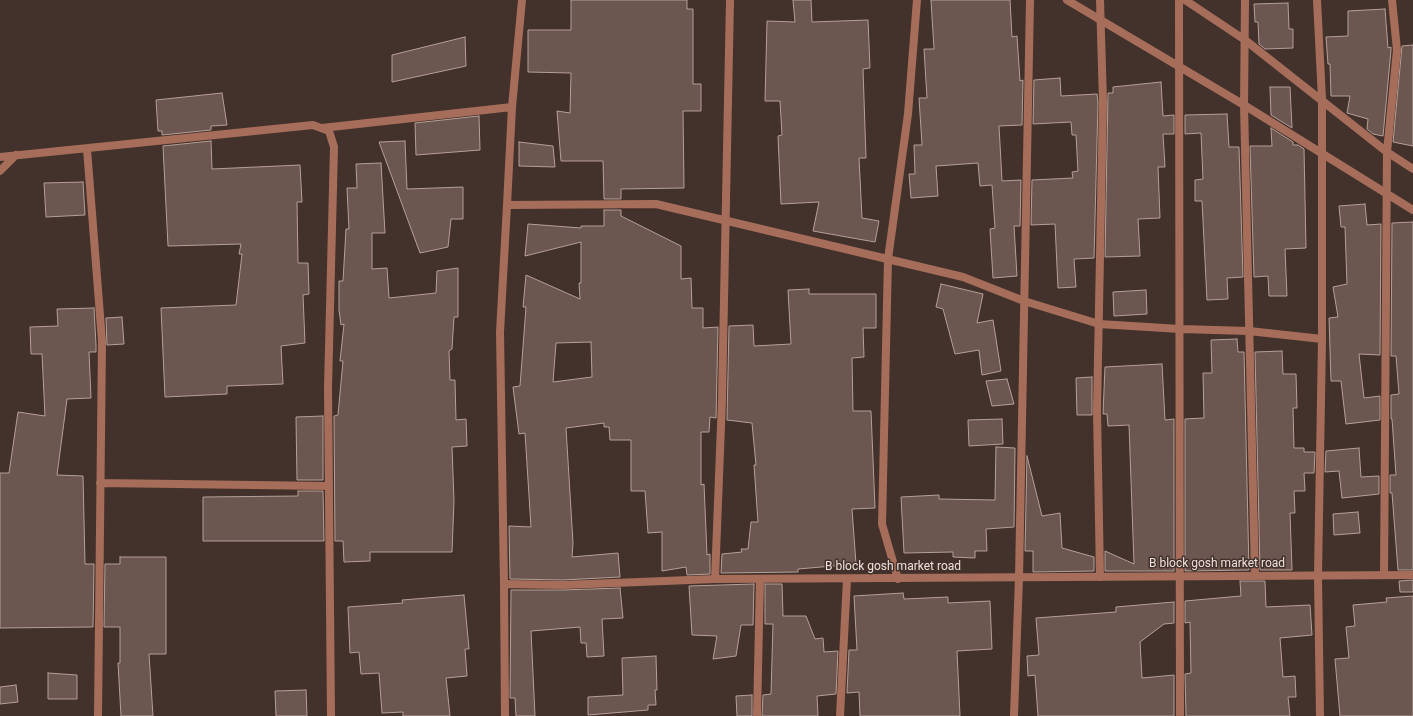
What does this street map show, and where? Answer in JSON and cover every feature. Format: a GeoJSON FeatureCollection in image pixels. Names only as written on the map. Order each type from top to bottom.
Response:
{"type":"FeatureCollection","features":[{"type":"Feature","properties":{"kind":"street"},"geometry":{"type":"LineString","coordinates":[[505,716],[500,332],[512,108],[522,0]]}},
{"type":"Feature","properties":{"kind":"street"},"geometry":{"type":"LineString","coordinates":[[716,579],[722,400],[730,0]]}},
{"type":"Feature","properties":{"kind":"street"},"geometry":{"type":"LineString","coordinates":[[898,579],[882,524],[888,259],[908,114],[918,0]]}},
{"type":"Feature","properties":{"kind":"street"},"geometry":{"type":"LineString","coordinates":[[1014,716],[1019,578],[1030,0]]}},
{"type":"Feature","properties":{"kind":"street"},"geometry":{"type":"LineString","coordinates":[[1067,0],[1100,21],[1178,65],[1244,105],[1413,210]]}},
{"type":"Feature","properties":{"kind":"street"},"geometry":{"type":"LineString","coordinates":[[1100,0],[1103,102],[1097,410],[1100,577]]}},
{"type":"Feature","properties":{"kind":"street"},"geometry":{"type":"LineString","coordinates":[[1179,0],[1180,716]]}},
{"type":"Feature","properties":{"kind":"street"},"geometry":{"type":"LineString","coordinates":[[1185,0],[1245,40],[1322,99],[1387,152],[1413,169]]}},
{"type":"Feature","properties":{"kind":"street"},"geometry":{"type":"LineString","coordinates":[[1245,0],[1244,105],[1255,576]]}},
{"type":"Feature","properties":{"kind":"street"},"geometry":{"type":"LineString","coordinates":[[1317,0],[1322,99],[1322,339],[1318,576],[1320,716]]}},
{"type":"Feature","properties":{"kind":"street"},"geometry":{"type":"LineString","coordinates":[[1384,575],[1387,152],[1397,50],[1392,0]]}},
{"type":"Feature","properties":{"kind":"street"},"geometry":{"type":"LineString","coordinates":[[322,128],[512,108]]}},
{"type":"Feature","properties":{"kind":"street"},"geometry":{"type":"LineString","coordinates":[[0,157],[313,124],[329,131],[334,147],[328,388],[331,716]]}},
{"type":"Feature","properties":{"kind":"street"},"geometry":{"type":"LineString","coordinates":[[87,149],[102,341],[98,716]]}},
{"type":"Feature","properties":{"kind":"street"},"geometry":{"type":"LineString","coordinates":[[0,171],[16,156]]}},
{"type":"Feature","properties":{"kind":"street"},"geometry":{"type":"LineString","coordinates":[[507,205],[656,204],[963,277],[1024,301],[1099,324],[1180,329],[1249,330],[1322,339]]}},
{"type":"Feature","properties":{"kind":"street"},"geometry":{"type":"LineString","coordinates":[[100,483],[329,486]]}},
{"type":"Feature","properties":{"kind":"street","name":"B block gosh market road"},"geometry":{"type":"LineString","coordinates":[[504,584],[563,585],[716,579],[1413,575]]}},
{"type":"Feature","properties":{"kind":"street"},"geometry":{"type":"LineString","coordinates":[[757,716],[760,579]]}},
{"type":"Feature","properties":{"kind":"street"},"geometry":{"type":"LineString","coordinates":[[840,716],[847,579]]}},
{"type":"Feature","properties":{"kind":"building"},"geometry":{"type":"Polygon","coordinates":[[[571,0],[687,0],[687,9],[693,9],[693,84],[701,84],[701,111],[683,111],[684,188],[621,189],[621,199],[604,199],[603,161],[561,161],[557,111],[570,113],[571,73],[528,72],[528,30],[571,30],[571,0]]]}},
{"type":"Feature","properties":{"kind":"building"},"geometry":{"type":"Polygon","coordinates":[[[793,0],[811,0],[812,22],[868,20],[870,68],[863,69],[866,158],[859,158],[862,218],[879,221],[875,242],[813,231],[819,202],[781,204],[778,136],[782,135],[780,101],[765,101],[767,21],[795,22],[793,0]]]}},
{"type":"Feature","properties":{"kind":"building"},"geometry":{"type":"Polygon","coordinates":[[[931,0],[1010,0],[1012,37],[1017,36],[1020,81],[1023,80],[1022,125],[999,126],[1002,181],[1021,180],[1020,226],[1014,226],[1017,276],[993,278],[990,229],[995,228],[992,185],[980,186],[978,163],[936,166],[938,196],[911,198],[909,174],[915,174],[914,145],[922,145],[919,98],[927,98],[924,49],[934,49],[931,0]]]}},
{"type":"Feature","properties":{"kind":"building"},"geometry":{"type":"Polygon","coordinates":[[[1288,3],[1289,29],[1293,29],[1293,48],[1265,49],[1259,44],[1258,22],[1255,22],[1254,4],[1288,3]]]}},
{"type":"Feature","properties":{"kind":"building"},"geometry":{"type":"Polygon","coordinates":[[[1385,9],[1388,48],[1391,47],[1391,50],[1383,136],[1373,134],[1367,129],[1368,119],[1347,113],[1350,96],[1331,96],[1330,64],[1328,64],[1326,37],[1348,36],[1348,11],[1385,9]]]}},
{"type":"Feature","properties":{"kind":"building"},"geometry":{"type":"Polygon","coordinates":[[[465,37],[466,66],[392,82],[392,55],[465,37]]]}},
{"type":"Feature","properties":{"kind":"building"},"geometry":{"type":"Polygon","coordinates":[[[1413,45],[1413,146],[1393,142],[1402,46],[1413,45]]]}},
{"type":"Feature","properties":{"kind":"building"},"geometry":{"type":"Polygon","coordinates":[[[1060,78],[1061,96],[1097,94],[1098,102],[1094,258],[1074,259],[1076,287],[1058,288],[1055,224],[1031,225],[1032,180],[1073,178],[1072,172],[1078,171],[1076,135],[1072,135],[1071,122],[1033,124],[1034,80],[1060,78]]]}},
{"type":"Feature","properties":{"kind":"building"},"geometry":{"type":"Polygon","coordinates":[[[1161,82],[1163,116],[1174,115],[1174,134],[1163,134],[1165,167],[1158,167],[1160,218],[1138,219],[1140,256],[1105,257],[1108,93],[1113,93],[1113,87],[1161,82]]]}},
{"type":"Feature","properties":{"kind":"building"},"geometry":{"type":"Polygon","coordinates":[[[1270,87],[1290,87],[1292,128],[1271,115],[1270,87]]]}},
{"type":"Feature","properties":{"kind":"building"},"geometry":{"type":"Polygon","coordinates":[[[222,93],[227,125],[211,126],[211,130],[162,135],[162,131],[158,131],[156,100],[222,93]]]}},
{"type":"Feature","properties":{"kind":"building"},"geometry":{"type":"Polygon","coordinates":[[[1227,114],[1229,147],[1239,147],[1243,277],[1227,278],[1228,299],[1207,300],[1202,201],[1195,201],[1195,180],[1203,179],[1201,133],[1185,134],[1185,115],[1227,114]]]}},
{"type":"Feature","properties":{"kind":"building"},"geometry":{"type":"Polygon","coordinates":[[[479,116],[480,150],[416,155],[415,123],[479,116]]]}},
{"type":"Feature","properties":{"kind":"building"},"geometry":{"type":"Polygon","coordinates":[[[1271,128],[1293,142],[1293,145],[1298,145],[1304,149],[1306,248],[1285,249],[1287,296],[1269,296],[1268,276],[1254,277],[1250,146],[1272,146],[1271,128]]]}},
{"type":"Feature","properties":{"kind":"building"},"geometry":{"type":"Polygon","coordinates":[[[211,141],[212,169],[300,165],[302,202],[297,202],[298,263],[308,263],[309,294],[303,295],[305,343],[281,346],[283,384],[227,386],[227,394],[165,397],[161,308],[236,305],[242,254],[239,254],[241,244],[168,246],[163,146],[211,141]]]}},
{"type":"Feature","properties":{"kind":"building"},"geometry":{"type":"Polygon","coordinates":[[[405,141],[407,189],[463,187],[463,219],[451,219],[448,247],[420,253],[379,142],[405,141]]]}},
{"type":"Feature","properties":{"kind":"building"},"geometry":{"type":"Polygon","coordinates":[[[519,142],[553,146],[555,167],[519,166],[519,142]]]}},
{"type":"Feature","properties":{"kind":"building"},"geometry":{"type":"Polygon","coordinates":[[[381,163],[385,233],[372,233],[372,269],[387,268],[389,298],[436,293],[437,271],[458,268],[458,317],[454,317],[452,349],[449,351],[450,380],[455,380],[456,420],[466,419],[467,446],[452,447],[454,501],[452,552],[370,552],[370,561],[344,562],[343,541],[335,541],[334,416],[338,415],[343,361],[340,361],[344,324],[341,325],[339,310],[339,281],[343,281],[346,229],[349,229],[347,188],[357,188],[356,164],[381,163]]]}},
{"type":"Feature","properties":{"kind":"building"},"geometry":{"type":"Polygon","coordinates":[[[83,182],[85,215],[46,217],[44,183],[83,182]]]}},
{"type":"Feature","properties":{"kind":"building"},"geometry":{"type":"Polygon","coordinates":[[[1365,204],[1367,225],[1381,224],[1380,355],[1359,354],[1364,398],[1380,396],[1380,420],[1346,424],[1341,381],[1331,381],[1329,318],[1338,317],[1333,287],[1347,284],[1345,227],[1341,227],[1339,206],[1365,204]]]}},
{"type":"Feature","properties":{"kind":"building"},"geometry":{"type":"Polygon","coordinates":[[[604,210],[621,210],[621,216],[681,246],[681,279],[691,278],[692,308],[703,308],[703,328],[718,327],[716,418],[710,417],[709,432],[701,432],[701,485],[704,484],[707,555],[710,554],[710,574],[687,575],[686,567],[662,571],[662,532],[648,533],[645,491],[631,491],[631,440],[610,440],[609,427],[604,427],[604,423],[566,428],[573,543],[572,557],[618,553],[620,577],[563,580],[510,579],[509,526],[531,527],[525,433],[519,434],[513,387],[520,386],[526,307],[523,307],[526,275],[580,299],[579,283],[581,283],[581,242],[525,256],[528,224],[581,228],[581,226],[604,226],[604,210]],[[591,342],[556,343],[553,382],[592,377],[591,342]]]}},
{"type":"Feature","properties":{"kind":"building"},"geometry":{"type":"Polygon","coordinates":[[[1413,222],[1413,570],[1398,570],[1392,493],[1390,493],[1390,475],[1396,475],[1391,419],[1391,395],[1399,394],[1396,356],[1391,356],[1392,223],[1413,222]]]}},
{"type":"Feature","properties":{"kind":"building"},"geometry":{"type":"Polygon","coordinates":[[[941,284],[983,294],[977,323],[993,320],[1001,371],[982,375],[979,350],[955,354],[943,309],[936,307],[941,284]]]}},
{"type":"Feature","properties":{"kind":"building"},"geometry":{"type":"Polygon","coordinates":[[[809,289],[809,294],[876,294],[876,328],[863,328],[864,357],[852,358],[853,411],[871,411],[875,508],[852,509],[856,564],[798,569],[798,572],[721,573],[722,554],[742,552],[741,549],[748,549],[751,522],[758,522],[754,465],[756,465],[752,423],[727,420],[729,326],[753,325],[754,346],[791,344],[788,290],[809,289]]]}},
{"type":"Feature","properties":{"kind":"building"},"geometry":{"type":"Polygon","coordinates":[[[1146,290],[1147,314],[1114,316],[1113,292],[1146,290]]]}},
{"type":"Feature","properties":{"kind":"building"},"geometry":{"type":"Polygon","coordinates":[[[94,308],[96,352],[89,352],[91,398],[67,399],[57,475],[83,476],[85,564],[94,564],[93,627],[0,628],[0,473],[9,473],[18,412],[45,416],[42,354],[31,354],[30,327],[58,326],[57,309],[94,308]]]}},
{"type":"Feature","properties":{"kind":"building"},"geometry":{"type":"Polygon","coordinates":[[[122,317],[124,344],[107,345],[106,318],[122,317]]]}},
{"type":"Feature","properties":{"kind":"building"},"geometry":{"type":"Polygon","coordinates":[[[1237,339],[1238,352],[1244,352],[1249,570],[1185,571],[1185,419],[1204,418],[1203,373],[1212,373],[1211,340],[1237,339]]]}},
{"type":"Feature","properties":{"kind":"building"},"geometry":{"type":"Polygon","coordinates":[[[1282,351],[1283,374],[1296,374],[1297,408],[1293,408],[1294,448],[1304,448],[1304,452],[1315,452],[1314,473],[1304,473],[1305,491],[1294,491],[1295,513],[1290,513],[1292,570],[1260,570],[1255,352],[1282,351]]]}},
{"type":"Feature","properties":{"kind":"building"},"geometry":{"type":"Polygon","coordinates":[[[1162,364],[1165,420],[1174,419],[1174,571],[1105,571],[1105,551],[1134,564],[1129,425],[1108,426],[1107,414],[1103,414],[1105,367],[1162,364]]]}},
{"type":"Feature","properties":{"kind":"building"},"geometry":{"type":"Polygon","coordinates":[[[1092,377],[1092,415],[1077,415],[1076,378],[1092,377]]]}},
{"type":"Feature","properties":{"kind":"building"},"geometry":{"type":"Polygon","coordinates":[[[1007,379],[1014,404],[992,406],[986,381],[1007,379]]]}},
{"type":"Feature","properties":{"kind":"building"},"geometry":{"type":"Polygon","coordinates":[[[323,416],[323,480],[297,480],[296,417],[323,416]]]}},
{"type":"Feature","properties":{"kind":"building"},"geometry":{"type":"Polygon","coordinates":[[[1002,419],[1003,444],[969,446],[968,420],[1002,419]]]}},
{"type":"Feature","properties":{"kind":"building"},"geometry":{"type":"Polygon","coordinates":[[[996,447],[1015,448],[1014,527],[986,529],[987,551],[975,551],[975,558],[953,557],[953,552],[904,553],[901,497],[939,495],[939,499],[995,500],[996,447]]]}},
{"type":"Feature","properties":{"kind":"building"},"geometry":{"type":"Polygon","coordinates":[[[1359,448],[1361,477],[1379,476],[1379,494],[1342,498],[1339,471],[1325,472],[1326,451],[1359,448]]]}},
{"type":"Feature","properties":{"kind":"building"},"geometry":{"type":"Polygon","coordinates":[[[1027,456],[1042,516],[1060,513],[1062,548],[1094,557],[1094,571],[1033,572],[1033,551],[1025,551],[1027,456]]]}},
{"type":"Feature","properties":{"kind":"building"},"geometry":{"type":"Polygon","coordinates":[[[298,491],[323,491],[324,541],[203,541],[203,497],[298,496],[298,491]]]}},
{"type":"Feature","properties":{"kind":"building"},"geometry":{"type":"Polygon","coordinates":[[[1358,512],[1360,533],[1334,535],[1333,514],[1358,512]]]}},
{"type":"Feature","properties":{"kind":"building"},"geometry":{"type":"Polygon","coordinates":[[[120,557],[166,557],[166,654],[149,654],[153,716],[121,716],[118,663],[120,663],[120,627],[104,627],[105,564],[120,564],[120,557]]]}},
{"type":"Feature","properties":{"kind":"building"},"geometry":{"type":"Polygon","coordinates":[[[1413,580],[1413,592],[1400,592],[1399,581],[1413,580]]]}},
{"type":"Feature","properties":{"kind":"building"},"geometry":{"type":"Polygon","coordinates":[[[1240,581],[1265,581],[1266,607],[1310,605],[1312,635],[1280,638],[1283,677],[1295,676],[1296,697],[1288,697],[1290,716],[1186,716],[1185,674],[1191,673],[1190,622],[1185,623],[1185,601],[1241,596],[1240,581]]]}},
{"type":"Feature","properties":{"kind":"building"},"geometry":{"type":"Polygon","coordinates":[[[754,584],[753,625],[741,625],[736,656],[713,659],[717,636],[692,635],[689,586],[754,584]]]}},
{"type":"Feature","properties":{"kind":"building"},"geometry":{"type":"Polygon","coordinates":[[[765,584],[782,584],[783,616],[806,616],[815,639],[823,638],[824,652],[838,651],[836,694],[817,696],[818,716],[762,716],[763,695],[771,694],[773,624],[765,624],[765,584]]]}},
{"type":"Feature","properties":{"kind":"building"},"geometry":{"type":"Polygon","coordinates":[[[620,588],[623,618],[602,619],[604,656],[587,657],[586,643],[581,643],[580,627],[531,631],[535,716],[516,716],[515,698],[510,698],[511,590],[620,588]]]}},
{"type":"Feature","properties":{"kind":"building"},"geometry":{"type":"Polygon","coordinates":[[[903,593],[904,599],[948,597],[948,603],[990,601],[992,649],[957,651],[960,716],[860,716],[859,692],[847,693],[849,650],[857,650],[854,596],[903,593]]]}},
{"type":"Feature","properties":{"kind":"building"},"geometry":{"type":"Polygon","coordinates":[[[464,595],[469,649],[465,649],[467,676],[446,678],[450,716],[403,716],[403,712],[382,713],[379,673],[361,674],[359,652],[350,653],[348,607],[403,603],[402,600],[464,595]]]}},
{"type":"Feature","properties":{"kind":"building"},"geometry":{"type":"Polygon","coordinates":[[[1413,596],[1413,716],[1340,716],[1335,659],[1349,658],[1346,627],[1355,626],[1353,605],[1387,602],[1386,598],[1413,596]]]}},
{"type":"Feature","properties":{"kind":"building"},"geometry":{"type":"Polygon","coordinates":[[[1174,602],[1174,623],[1164,624],[1140,642],[1142,678],[1174,675],[1174,716],[1038,716],[1035,675],[1028,676],[1027,656],[1039,655],[1036,618],[1116,612],[1116,607],[1174,602]]]}},
{"type":"Feature","properties":{"kind":"building"},"geometry":{"type":"Polygon","coordinates":[[[656,656],[656,705],[648,705],[648,710],[588,715],[588,697],[623,695],[622,658],[656,656]]]}},
{"type":"Feature","properties":{"kind":"building"},"geometry":{"type":"Polygon","coordinates":[[[48,673],[77,675],[77,699],[48,699],[48,673]]]}},
{"type":"Feature","properties":{"kind":"building"},"geometry":{"type":"Polygon","coordinates":[[[16,685],[18,702],[0,704],[0,687],[16,685]]]}},
{"type":"Feature","properties":{"kind":"building"},"geometry":{"type":"Polygon","coordinates":[[[306,690],[307,716],[276,716],[275,691],[306,690]]]}},
{"type":"Feature","properties":{"kind":"building"},"geometry":{"type":"Polygon","coordinates":[[[752,695],[752,716],[737,716],[736,696],[752,695]]]}}]}
